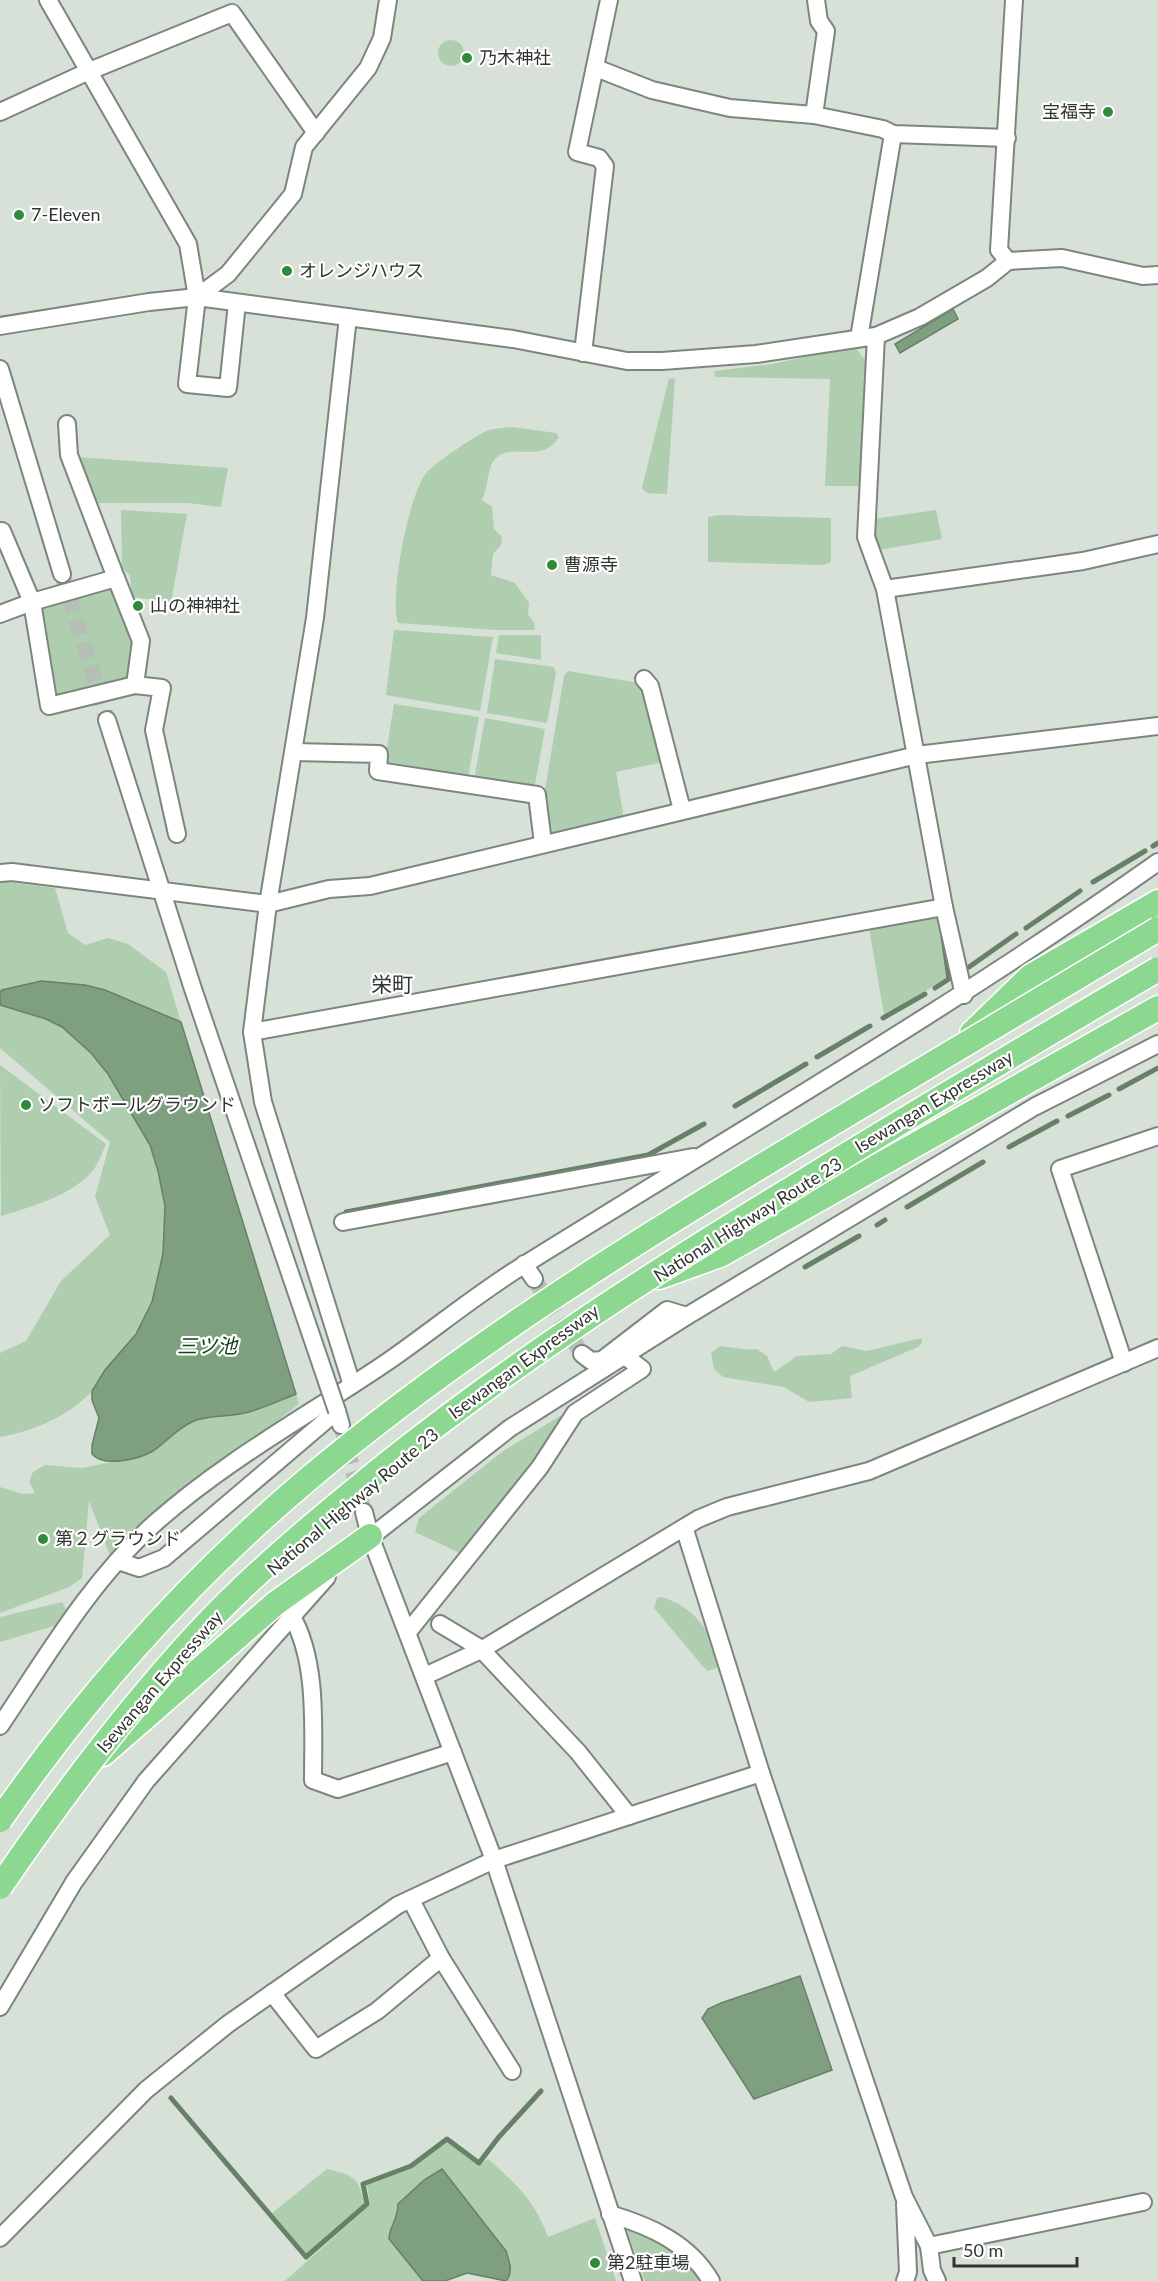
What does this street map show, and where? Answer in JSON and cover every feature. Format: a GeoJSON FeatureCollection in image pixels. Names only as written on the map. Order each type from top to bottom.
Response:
{"type":"FeatureCollection","features":[{"type":"Feature","properties":{"kind":"highway"},"geometry":{"type":"LineString","coordinates":[[972,1033],[1031,976],[1158,902]]}},
{"type":"Feature","properties":{"kind":"highway"},"geometry":{"type":"LineString","coordinates":[[0,1812],[24,1775],[82,1702],[159,1615],[320,1462],[432,1375],[571,1277],[674,1210],[1158,923]]}},
{"type":"Feature","properties":{"kind":"highway","name":"Isewangan Expressway"},"geometry":{"type":"LineString","coordinates":[[0,1820],[31,1774],[94,1694],[155,1624],[306,1480],[401,1406],[459,1362],[689,1210],[1158,929]]}},
{"type":"Feature","properties":{"kind":"highway","name":"Isewangan Expressway"},"geometry":{"type":"LineString","coordinates":[[0,1887],[63,1798],[129,1713],[200,1631],[335,1506],[417,1440],[613,1298],[958,1087],[1158,969]]}},
{"type":"Feature","properties":{"kind":"highway","name":"National Highway Route 23"},"geometry":{"type":"LineString","coordinates":[[0,1896],[99,1758],[188,1651],[296,1546],[376,1477],[460,1412],[651,1280],[849,1158],[1158,975]]}},
{"type":"Feature","properties":{"kind":"highway"},"geometry":{"type":"LineString","coordinates":[[651,1280],[720,1255],[1158,1008]]}},
{"type":"Feature","properties":{"kind":"highway"},"geometry":{"type":"LineString","coordinates":[[99,1758],[276,1603],[370,1536]]}},
{"type":"Feature","properties":{"kind":"street"},"geometry":{"type":"LineString","coordinates":[[48,0],[87,72],[188,244],[197,297],[187,384],[228,388],[237,303]]}},
{"type":"Feature","properties":{"kind":"street"},"geometry":{"type":"LineString","coordinates":[[197,297],[228,274],[293,194],[304,147],[368,68],[382,38],[388,0]]}},
{"type":"Feature","properties":{"kind":"street"},"geometry":{"type":"LineString","coordinates":[[583,353],[605,166],[599,158],[577,152],[609,0]]}},
{"type":"Feature","properties":{"kind":"street"},"geometry":{"type":"LineString","coordinates":[[814,115],[826,31],[819,21],[816,0]]}},
{"type":"Feature","properties":{"kind":"street"},"geometry":{"type":"LineString","coordinates":[[1008,261],[999,250],[1014,0]]}},
{"type":"Feature","properties":{"kind":"street"},"geometry":{"type":"LineString","coordinates":[[0,112],[87,72],[232,13],[316,133]]}},
{"type":"Feature","properties":{"kind":"street"},"geometry":{"type":"LineString","coordinates":[[596,68],[652,90],[730,108],[814,115],[883,129],[893,134],[1007,138]]}},
{"type":"Feature","properties":{"kind":"street"},"geometry":{"type":"LineString","coordinates":[[893,134],[868,337],[866,537],[885,589],[944,907],[963,995]]}},
{"type":"Feature","properties":{"kind":"street"},"geometry":{"type":"LineString","coordinates":[[0,326],[149,302],[197,297],[513,339],[627,361],[662,361],[756,354],[868,337],[920,317],[987,278],[1008,261],[1062,258],[1143,276],[1158,275]]}},
{"type":"Feature","properties":{"kind":"street"},"geometry":{"type":"LineString","coordinates":[[348,317],[315,618],[268,904],[252,1032],[263,1102],[352,1386]]}},
{"type":"Feature","properties":{"kind":"street"},"geometry":{"type":"LineString","coordinates":[[0,369],[62,574]]}},
{"type":"Feature","properties":{"kind":"street"},"geometry":{"type":"LineString","coordinates":[[67,424],[69,455],[141,641],[135,685]]}},
{"type":"Feature","properties":{"kind":"street"},"geometry":{"type":"LineString","coordinates":[[2,531],[32,602],[50,706],[135,685],[162,688],[154,730],[177,834]]}},
{"type":"Feature","properties":{"kind":"street"},"geometry":{"type":"LineString","coordinates":[[885,589],[1083,561],[1158,544]]}},
{"type":"Feature","properties":{"kind":"street"},"geometry":{"type":"LineString","coordinates":[[0,614],[32,602],[116,578]]}},
{"type":"Feature","properties":{"kind":"street"},"geometry":{"type":"LineString","coordinates":[[644,679],[650,686],[682,810]]}},
{"type":"Feature","properties":{"kind":"street"},"geometry":{"type":"LineString","coordinates":[[107,720],[160,890],[339,1418],[164,1557],[139,1568],[118,1561]]}},
{"type":"Feature","properties":{"kind":"street"},"geometry":{"type":"LineString","coordinates":[[0,873],[268,904],[329,889],[370,886],[917,754],[1158,726]]}},
{"type":"Feature","properties":{"kind":"street"},"geometry":{"type":"LineString","coordinates":[[294,752],[379,754],[378,771],[537,795],[543,843]]}},
{"type":"Feature","properties":{"kind":"street"},"geometry":{"type":"LineString","coordinates":[[0,1726],[82,1605],[118,1561],[155,1523],[252,1448],[352,1386],[524,1264],[963,995],[1054,936],[1158,862]]}},
{"type":"Feature","properties":{"kind":"street"},"geometry":{"type":"LineString","coordinates":[[252,1032],[944,907]]}},
{"type":"Feature","properties":{"kind":"street"},"geometry":{"type":"LineString","coordinates":[[0,2007],[74,1882],[146,1781],[313,1590],[370,1536],[510,1428],[626,1357],[687,1316],[1034,1107],[1158,1044]]}},
{"type":"Feature","properties":{"kind":"street"},"geometry":{"type":"LineString","coordinates":[[1124,1363],[1060,1169],[1158,1136]]}},
{"type":"Feature","properties":{"kind":"street"},"geometry":{"type":"LineString","coordinates":[[343,1222],[704,1155]]}},
{"type":"Feature","properties":{"kind":"street"},"geometry":{"type":"LineString","coordinates":[[524,1264],[534,1279]]}},
{"type":"Feature","properties":{"kind":"street"},"geometry":{"type":"LineString","coordinates":[[582,1354],[591,1361],[602,1360],[667,1310],[687,1316]]}},
{"type":"Feature","properties":{"kind":"street"},"geometry":{"type":"LineString","coordinates":[[425,1676],[481,1650],[685,1530],[698,1519],[727,1507],[869,1471],[1158,1348]]}},
{"type":"Feature","properties":{"kind":"street"},"geometry":{"type":"LineString","coordinates":[[408,1632],[540,1467],[575,1413],[642,1369],[626,1357]]}},
{"type":"Feature","properties":{"kind":"street"},"geometry":{"type":"LineString","coordinates":[[364,1512],[370,1536],[494,1860],[633,2281]]}},
{"type":"Feature","properties":{"kind":"street"},"geometry":{"type":"LineString","coordinates":[[685,1530],[760,1773],[904,2197],[929,2246],[932,2270],[937,2281]]}},
{"type":"Feature","properties":{"kind":"street"},"geometry":{"type":"LineString","coordinates":[[291,1615],[300,1629],[312,1696],[313,1780],[338,1789],[453,1752]]}},
{"type":"Feature","properties":{"kind":"street"},"geometry":{"type":"LineString","coordinates":[[440,1624],[481,1650],[578,1752],[629,1816]]}},
{"type":"Feature","properties":{"kind":"street"},"geometry":{"type":"LineString","coordinates":[[0,2238],[146,2090],[228,2024],[411,1900],[494,1860],[760,1773]]}},
{"type":"Feature","properties":{"kind":"street"},"geometry":{"type":"LineString","coordinates":[[411,1900],[441,1958],[512,2071]]}},
{"type":"Feature","properties":{"kind":"street"},"geometry":{"type":"LineString","coordinates":[[272,1994],[316,2049],[377,2011],[441,1958]]}},
{"type":"Feature","properties":{"kind":"street"},"geometry":{"type":"LineString","coordinates":[[904,2197],[908,2272],[905,2281]]}},
{"type":"Feature","properties":{"kind":"street"},"geometry":{"type":"LineString","coordinates":[[929,2246],[1143,2202]]}},
{"type":"Feature","properties":{"kind":"street"},"geometry":{"type":"LineString","coordinates":[[610,2214],[649,2226],[674,2241],[711,2281]]}},
{"type":"Feature","properties":{"kind":"shaded area"},"geometry":{"type":"Polygon","coordinates":[[[451,40],[460,44],[464,53],[460,62],[451,66],[442,62],[438,53],[442,44],[451,40]]]}},
{"type":"Feature","properties":{"kind":"shaded area"},"geometry":{"type":"Polygon","coordinates":[[[854,346],[866,361],[860,486],[825,486],[830,379],[715,377],[714,371],[773,364],[854,346]]]}},
{"type":"Feature","properties":{"kind":"shaded area"},"geometry":{"type":"Polygon","coordinates":[[[669,378],[675,379],[667,494],[647,493],[642,488],[669,378]]]}},
{"type":"Feature","properties":{"kind":"shaded area"},"geometry":{"type":"Polygon","coordinates":[[[512,427],[556,433],[559,437],[545,450],[510,452],[495,459],[490,468],[482,500],[492,507],[494,529],[502,537],[501,545],[493,554],[491,575],[515,583],[529,603],[528,615],[534,622],[535,630],[496,630],[398,623],[396,591],[402,544],[421,482],[432,467],[480,434],[512,427]]]}},
{"type":"Feature","properties":{"kind":"shaded area"},"geometry":{"type":"Polygon","coordinates":[[[77,457],[228,468],[221,507],[188,503],[95,503],[77,457]]]}},
{"type":"Feature","properties":{"kind":"shaded area"},"geometry":{"type":"Polygon","coordinates":[[[121,510],[187,514],[171,602],[132,597],[130,576],[122,567],[121,510]]]}},
{"type":"Feature","properties":{"kind":"shaded area"},"geometry":{"type":"Polygon","coordinates":[[[936,510],[942,539],[879,550],[873,533],[873,519],[936,510]]]}},
{"type":"Feature","properties":{"kind":"shaded area"},"geometry":{"type":"Polygon","coordinates":[[[719,515],[831,518],[831,562],[823,565],[708,562],[708,517],[719,515]]]}},
{"type":"Feature","properties":{"kind":"shaded area"},"geometry":{"type":"Polygon","coordinates":[[[107,588],[115,591],[134,642],[127,678],[61,698],[53,692],[40,611],[43,606],[107,588]]]}},
{"type":"Feature","properties":{"kind":"shaded area"},"geometry":{"type":"Polygon","coordinates":[[[394,630],[493,637],[480,711],[386,695],[394,630]]]}},
{"type":"Feature","properties":{"kind":"shaded area"},"geometry":{"type":"Polygon","coordinates":[[[499,635],[541,635],[541,660],[496,653],[499,635]]]}},
{"type":"Feature","properties":{"kind":"shaded area"},"geometry":{"type":"Polygon","coordinates":[[[495,659],[554,667],[556,673],[547,723],[487,713],[495,659]]]}},
{"type":"Feature","properties":{"kind":"shaded area"},"geometry":{"type":"Polygon","coordinates":[[[568,671],[639,683],[646,688],[664,762],[616,772],[624,819],[553,836],[549,834],[543,802],[564,676],[568,671]]]}},
{"type":"Feature","properties":{"kind":"shaded area"},"geometry":{"type":"Polygon","coordinates":[[[394,704],[479,717],[468,778],[384,766],[394,704]]]}},
{"type":"Feature","properties":{"kind":"shaded area"},"geometry":{"type":"Polygon","coordinates":[[[485,718],[545,729],[534,790],[474,780],[485,718]]]}},
{"type":"Feature","properties":{"kind":"shaded area"},"geometry":{"type":"Polygon","coordinates":[[[0,881],[55,888],[68,933],[85,945],[108,938],[128,944],[166,972],[181,1022],[129,999],[85,985],[0,992],[0,881]]]}},
{"type":"Feature","properties":{"kind":"shaded area"},"geometry":{"type":"Polygon","coordinates":[[[937,915],[948,978],[884,1014],[869,928],[937,915]]]}},
{"type":"Feature","properties":{"kind":"shaded area"},"geometry":{"type":"Polygon","coordinates":[[[0,1005],[39,1016],[60,1026],[87,1049],[102,1068],[150,1145],[161,1183],[165,1223],[161,1263],[148,1311],[94,1389],[73,1408],[49,1422],[0,1437],[0,1353],[26,1341],[61,1281],[110,1235],[95,1197],[110,1142],[0,1048],[0,1005]]]}},
{"type":"Feature","properties":{"kind":"shaded area","name":"ソフトボールグラウンド"},"geometry":{"type":"Polygon","coordinates":[[[0,1065],[106,1144],[96,1166],[78,1184],[53,1198],[1,1216],[0,1065]]]}},
{"type":"Feature","properties":{"kind":"shaded area"},"geometry":{"type":"Polygon","coordinates":[[[922,1339],[918,1347],[850,1376],[852,1398],[809,1402],[784,1387],[723,1377],[714,1369],[711,1353],[720,1346],[757,1349],[767,1356],[774,1372],[797,1356],[831,1354],[842,1346],[867,1351],[922,1339]]]}},
{"type":"Feature","properties":{"kind":"shaded area"},"geometry":{"type":"Polygon","coordinates":[[[296,1394],[299,1404],[152,1517],[111,1558],[89,1501],[82,1578],[69,1587],[0,1613],[0,1487],[23,1494],[35,1493],[29,1482],[33,1472],[45,1465],[82,1468],[128,1459],[152,1452],[179,1428],[195,1420],[214,1415],[241,1414],[296,1394]]]}},
{"type":"Feature","properties":{"kind":"shaded area"},"geometry":{"type":"Polygon","coordinates":[[[570,1410],[533,1464],[464,1555],[415,1532],[419,1518],[503,1451],[570,1410]]]}},
{"type":"Feature","properties":{"kind":"shaded area"},"geometry":{"type":"Polygon","coordinates":[[[662,1597],[693,1615],[707,1632],[721,1664],[717,1668],[707,1671],[654,1608],[657,1598],[662,1597]]]}},
{"type":"Feature","properties":{"kind":"shaded area"},"geometry":{"type":"Polygon","coordinates":[[[62,1602],[66,1609],[57,1625],[0,1642],[0,1617],[62,1602]]]}},
{"type":"Feature","properties":{"kind":"shaded area"},"geometry":{"type":"Polygon","coordinates":[[[447,2141],[479,2165],[488,2159],[508,2177],[531,2202],[548,2237],[595,2218],[616,2281],[506,2281],[509,2276],[398,2218],[389,2233],[389,2240],[423,2281],[285,2281],[370,2205],[367,2185],[412,2168],[447,2141]]]}},
{"type":"Feature","properties":{"kind":"shaded area"},"geometry":{"type":"Polygon","coordinates":[[[327,2169],[353,2178],[357,2182],[364,2203],[306,2254],[272,2213],[327,2169]]]}},
{"type":"Feature","properties":{"kind":"shaded area"},"geometry":{"type":"Polygon","coordinates":[[[625,2224],[682,2255],[703,2281],[645,2281],[625,2224]]]}},
{"type":"Feature","properties":{"kind":"water"},"geometry":{"type":"Polygon","coordinates":[[[953,309],[958,319],[900,353],[895,344],[953,309]]]}},
{"type":"Feature","properties":{"kind":"water","name":"三ツ池"},"geometry":{"type":"Polygon","coordinates":[[[41,981],[85,985],[105,990],[181,1022],[296,1394],[247,1413],[194,1421],[153,1451],[122,1461],[105,1461],[92,1454],[99,1418],[92,1400],[92,1391],[105,1370],[136,1334],[152,1302],[163,1254],[165,1206],[150,1145],[108,1074],[91,1053],[62,1027],[46,1019],[0,1005],[2,990],[41,981]]]}},
{"type":"Feature","properties":{"kind":"water"},"geometry":{"type":"Polygon","coordinates":[[[800,1976],[832,2070],[754,2099],[702,2018],[708,2009],[721,2003],[800,1976]]]}},
{"type":"Feature","properties":{"kind":"water"},"geometry":{"type":"Polygon","coordinates":[[[442,2169],[506,2251],[510,2270],[506,2281],[467,2273],[445,2281],[423,2281],[389,2239],[398,2204],[424,2180],[442,2169]]]}},
{"type":"Feature","properties":{"kind":"waterway"},"geometry":{"type":"LineString","coordinates":[[1153,846],[1158,843]]}},
{"type":"Feature","properties":{"kind":"waterway"},"geometry":{"type":"LineString","coordinates":[[1093,882],[1145,851]]}},
{"type":"Feature","properties":{"kind":"waterway"},"geometry":{"type":"LineString","coordinates":[[1026,928],[1080,891]]}},
{"type":"Feature","properties":{"kind":"waterway"},"geometry":{"type":"LineString","coordinates":[[969,967],[1016,934]]}},
{"type":"Feature","properties":{"kind":"waterway"},"geometry":{"type":"LineString","coordinates":[[935,988],[949,979],[943,937]]}},
{"type":"Feature","properties":{"kind":"waterway"},"geometry":{"type":"LineString","coordinates":[[883,1018],[925,994]]}},
{"type":"Feature","properties":{"kind":"waterway"},"geometry":{"type":"LineString","coordinates":[[817,1057],[870,1026]]}},
{"type":"Feature","properties":{"kind":"waterway"},"geometry":{"type":"LineString","coordinates":[[735,1106],[806,1064]]}},
{"type":"Feature","properties":{"kind":"waterway"},"geometry":{"type":"LineString","coordinates":[[1119,1089],[1158,1068]]}},
{"type":"Feature","properties":{"kind":"waterway"},"geometry":{"type":"LineString","coordinates":[[1068,1116],[1109,1095]]}},
{"type":"Feature","properties":{"kind":"waterway"},"geometry":{"type":"LineString","coordinates":[[1009,1147],[1057,1121]]}},
{"type":"Feature","properties":{"kind":"waterway"},"geometry":{"type":"LineString","coordinates":[[346,1212],[648,1155],[704,1124]]}},
{"type":"Feature","properties":{"kind":"waterway"},"geometry":{"type":"LineString","coordinates":[[907,1207],[983,1162]]}},
{"type":"Feature","properties":{"kind":"waterway"},"geometry":{"type":"LineString","coordinates":[[877,1225],[885,1220]]}},
{"type":"Feature","properties":{"kind":"waterway"},"geometry":{"type":"LineString","coordinates":[[805,1267],[859,1236]]}},
{"type":"Feature","properties":{"kind":"waterway"},"geometry":{"type":"LineString","coordinates":[[171,2098],[306,2257],[367,2204],[363,2184],[411,2166],[447,2139],[479,2163],[498,2138],[541,2091]]}},
{"type":"Feature","properties":{"kind":"tunnel"},"geometry":{"type":"LineString","coordinates":[[62,574],[107,720]]}},
{"type":"Feature","properties":{"kind":"tunnel"},"geometry":{"type":"LineString","coordinates":[[534,1279],[582,1354]]}},
{"type":"Feature","properties":{"kind":"tunnel"},"geometry":{"type":"LineString","coordinates":[[341,1425],[364,1512]]}},
{"type":"Feature","properties":{"kind":"place","name":"乃木神社"},"geometry":{"type":"Point","coordinates":[467,58]}},
{"type":"Feature","properties":{"kind":"place","name":"宝福寺"},"geometry":{"type":"Point","coordinates":[1108,112]}},
{"type":"Feature","properties":{"kind":"place","name":"7-Eleven"},"geometry":{"type":"Point","coordinates":[19,215]}},
{"type":"Feature","properties":{"kind":"place","name":"オレンジハウス"},"geometry":{"type":"Point","coordinates":[287,271]}},
{"type":"Feature","properties":{"kind":"place","name":"曹源寺"},"geometry":{"type":"Point","coordinates":[552,565]}},
{"type":"Feature","properties":{"kind":"place","name":"山の神神社"},"geometry":{"type":"Point","coordinates":[138,606]}},
{"type":"Feature","properties":{"kind":"place","name":"ソフトボールグラウンド"},"geometry":{"type":"Point","coordinates":[26,1105]}},
{"type":"Feature","properties":{"kind":"place","name":"第２グラウンド"},"geometry":{"type":"Point","coordinates":[43,1539]}},
{"type":"Feature","properties":{"kind":"place","name":"第2駐車場"},"geometry":{"type":"Point","coordinates":[595,2263]}},
{"type":"Feature","properties":{"kind":"district","name":"栄町"},"geometry":{"type":"Point","coordinates":[392,985]}}]}
